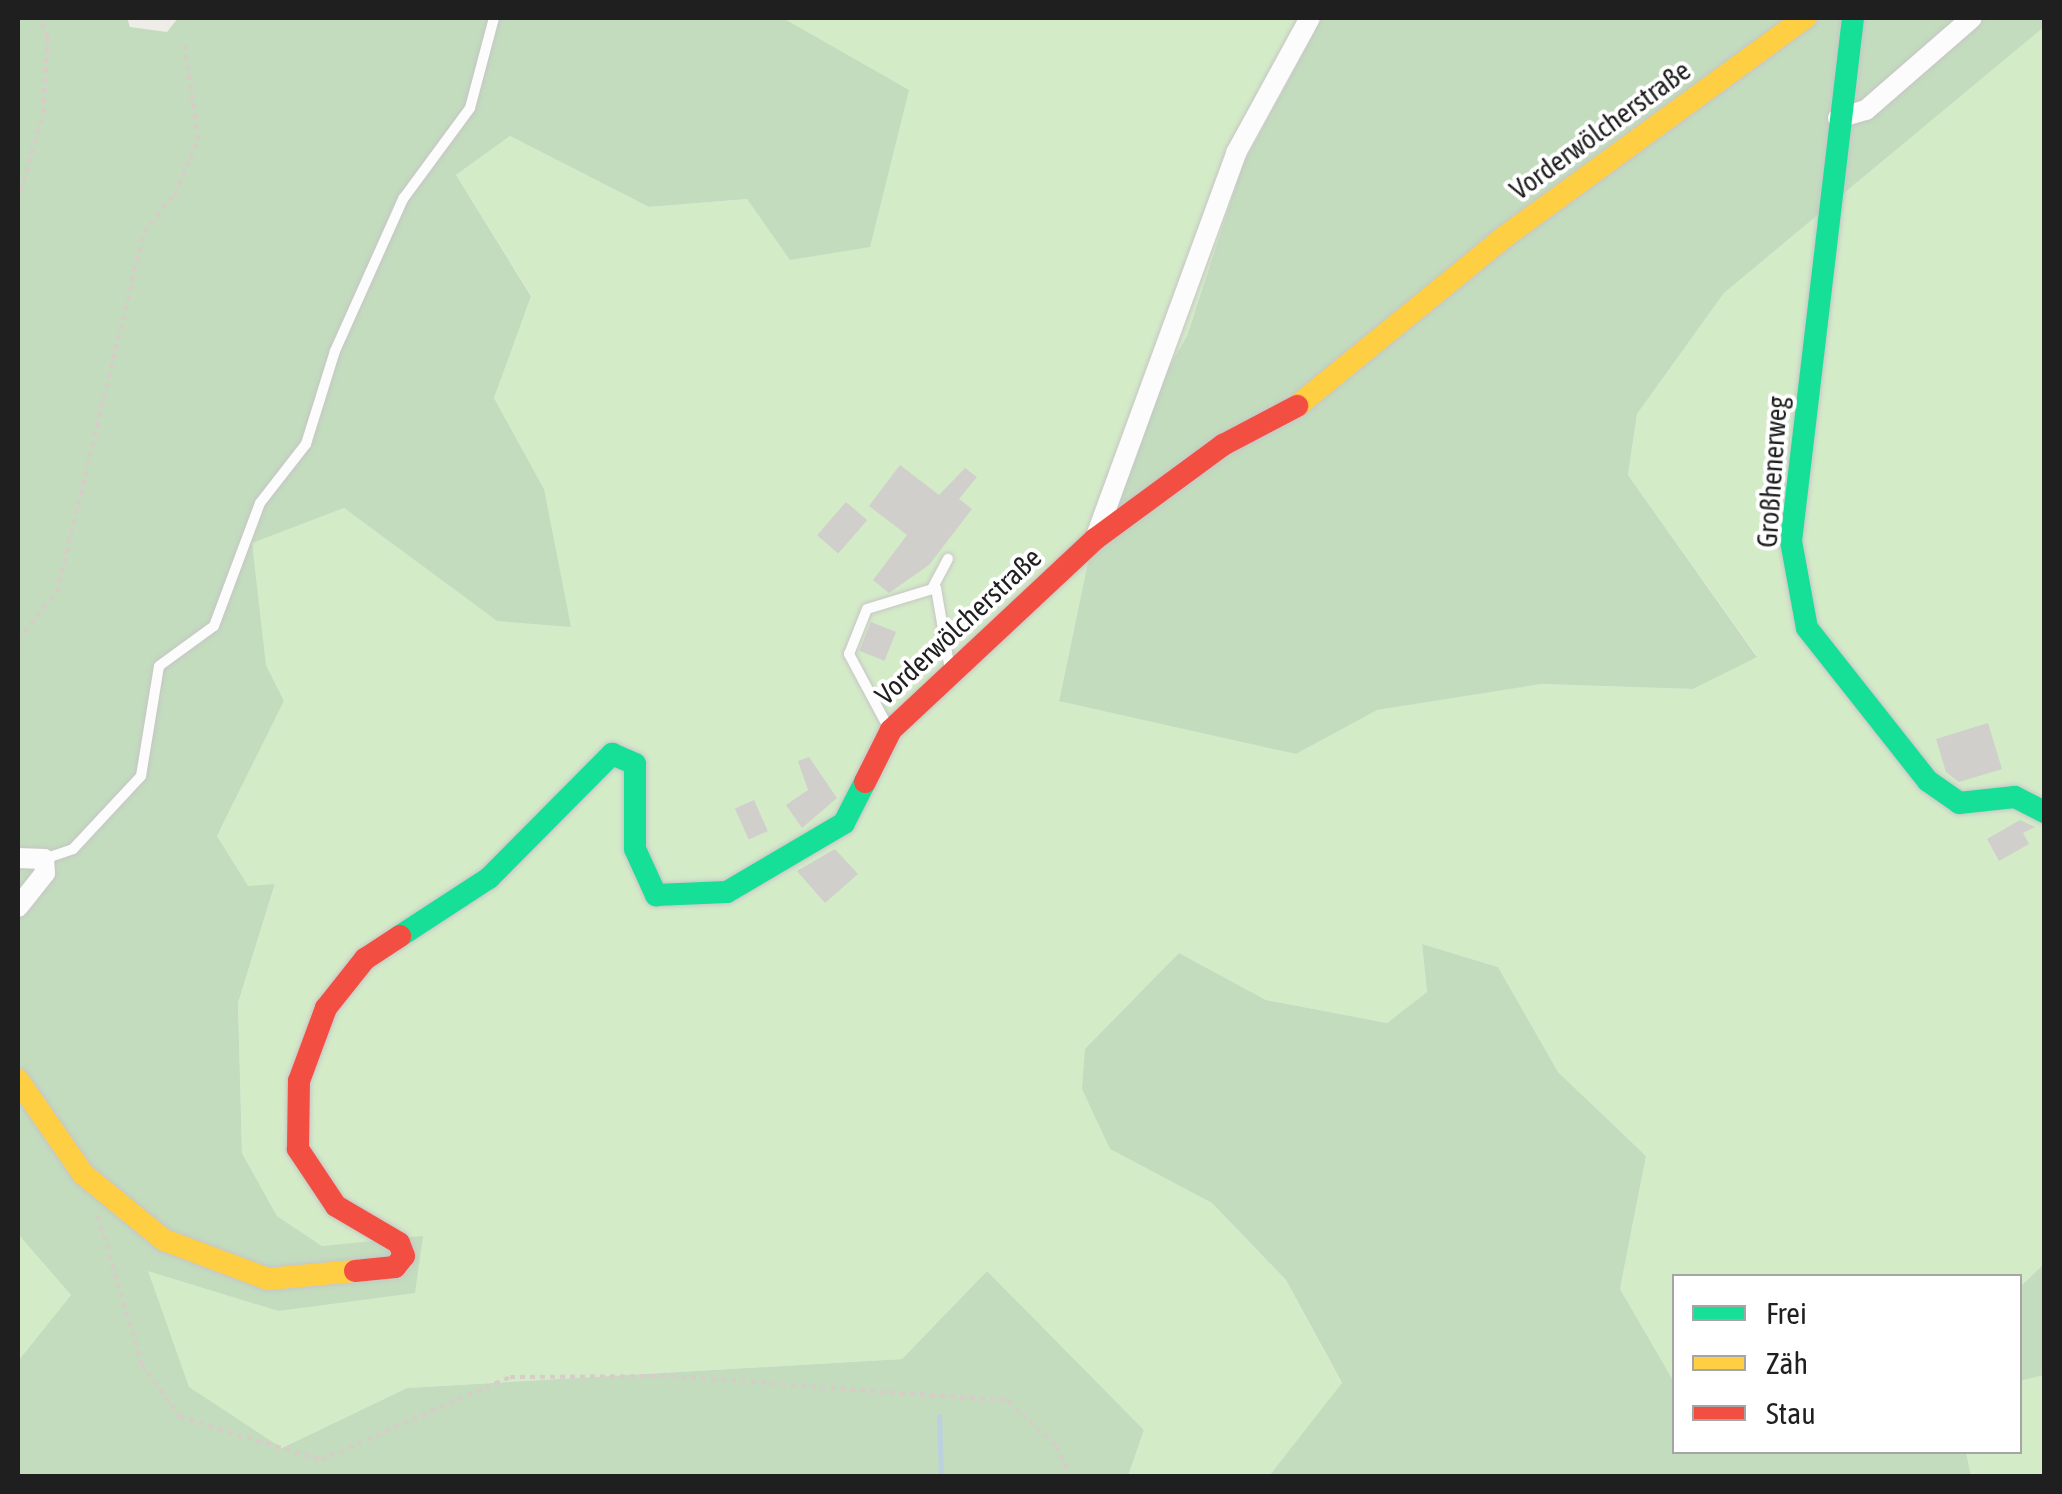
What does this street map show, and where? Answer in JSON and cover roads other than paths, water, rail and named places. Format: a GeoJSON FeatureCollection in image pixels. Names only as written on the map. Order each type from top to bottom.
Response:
{"type":"FeatureCollection","features":[{"type":"Feature","properties":{"kind":"street"},"geometry":{"type":"LineString","coordinates":[[1095,539],[1236,153],[1310,18]]}},
{"type":"Feature","properties":{"kind":"street","name":"Vorderwölcherstraße"},"geometry":{"type":"LineString","coordinates":[[18,1080],[82,1174],[164,1240],[268,1279],[395,1267],[404,1256],[399,1243],[336,1206],[298,1150],[299,1080],[326,1008],[365,959],[490,878],[612,754],[635,764],[642,878],[656,895],[693,898],[748,882],[853,816],[891,730],[1095,539],[1223,445],[1310,399],[1502,238],[1805,18]]}},
{"type":"Feature","properties":{"kind":"street"},"geometry":{"type":"LineString","coordinates":[[1853,18],[1838,118],[1866,110],[1972,18]]}},
{"type":"Feature","properties":{"kind":"street","name":"Großhenerweg"},"geometry":{"type":"LineString","coordinates":[[1838,118],[1791,541],[1808,628],[1928,781],[1960,804],[2015,797],[2044,812]]}},
{"type":"Feature","properties":{"kind":"street"},"geometry":{"type":"LineString","coordinates":[[18,858],[44,859],[41,880],[18,906]]}},
{"type":"Feature","properties":{"kind":"lane"},"geometry":{"type":"LineString","coordinates":[[44,859],[73,849],[141,776],[159,666],[214,626],[260,502],[306,444],[335,351],[403,199],[470,108],[494,18]]}},
{"type":"Feature","properties":{"kind":"lane"},"geometry":{"type":"LineString","coordinates":[[948,559],[933,587],[951,670]]}},
{"type":"Feature","properties":{"kind":"lane"},"geometry":{"type":"LineString","coordinates":[[891,730],[852,669],[851,638],[866,610],[933,587]]}},
{"type":"Feature","properties":{"kind":"waterway"},"geometry":{"type":"LineString","coordinates":[[939,1416],[941,1476]]}}]}
